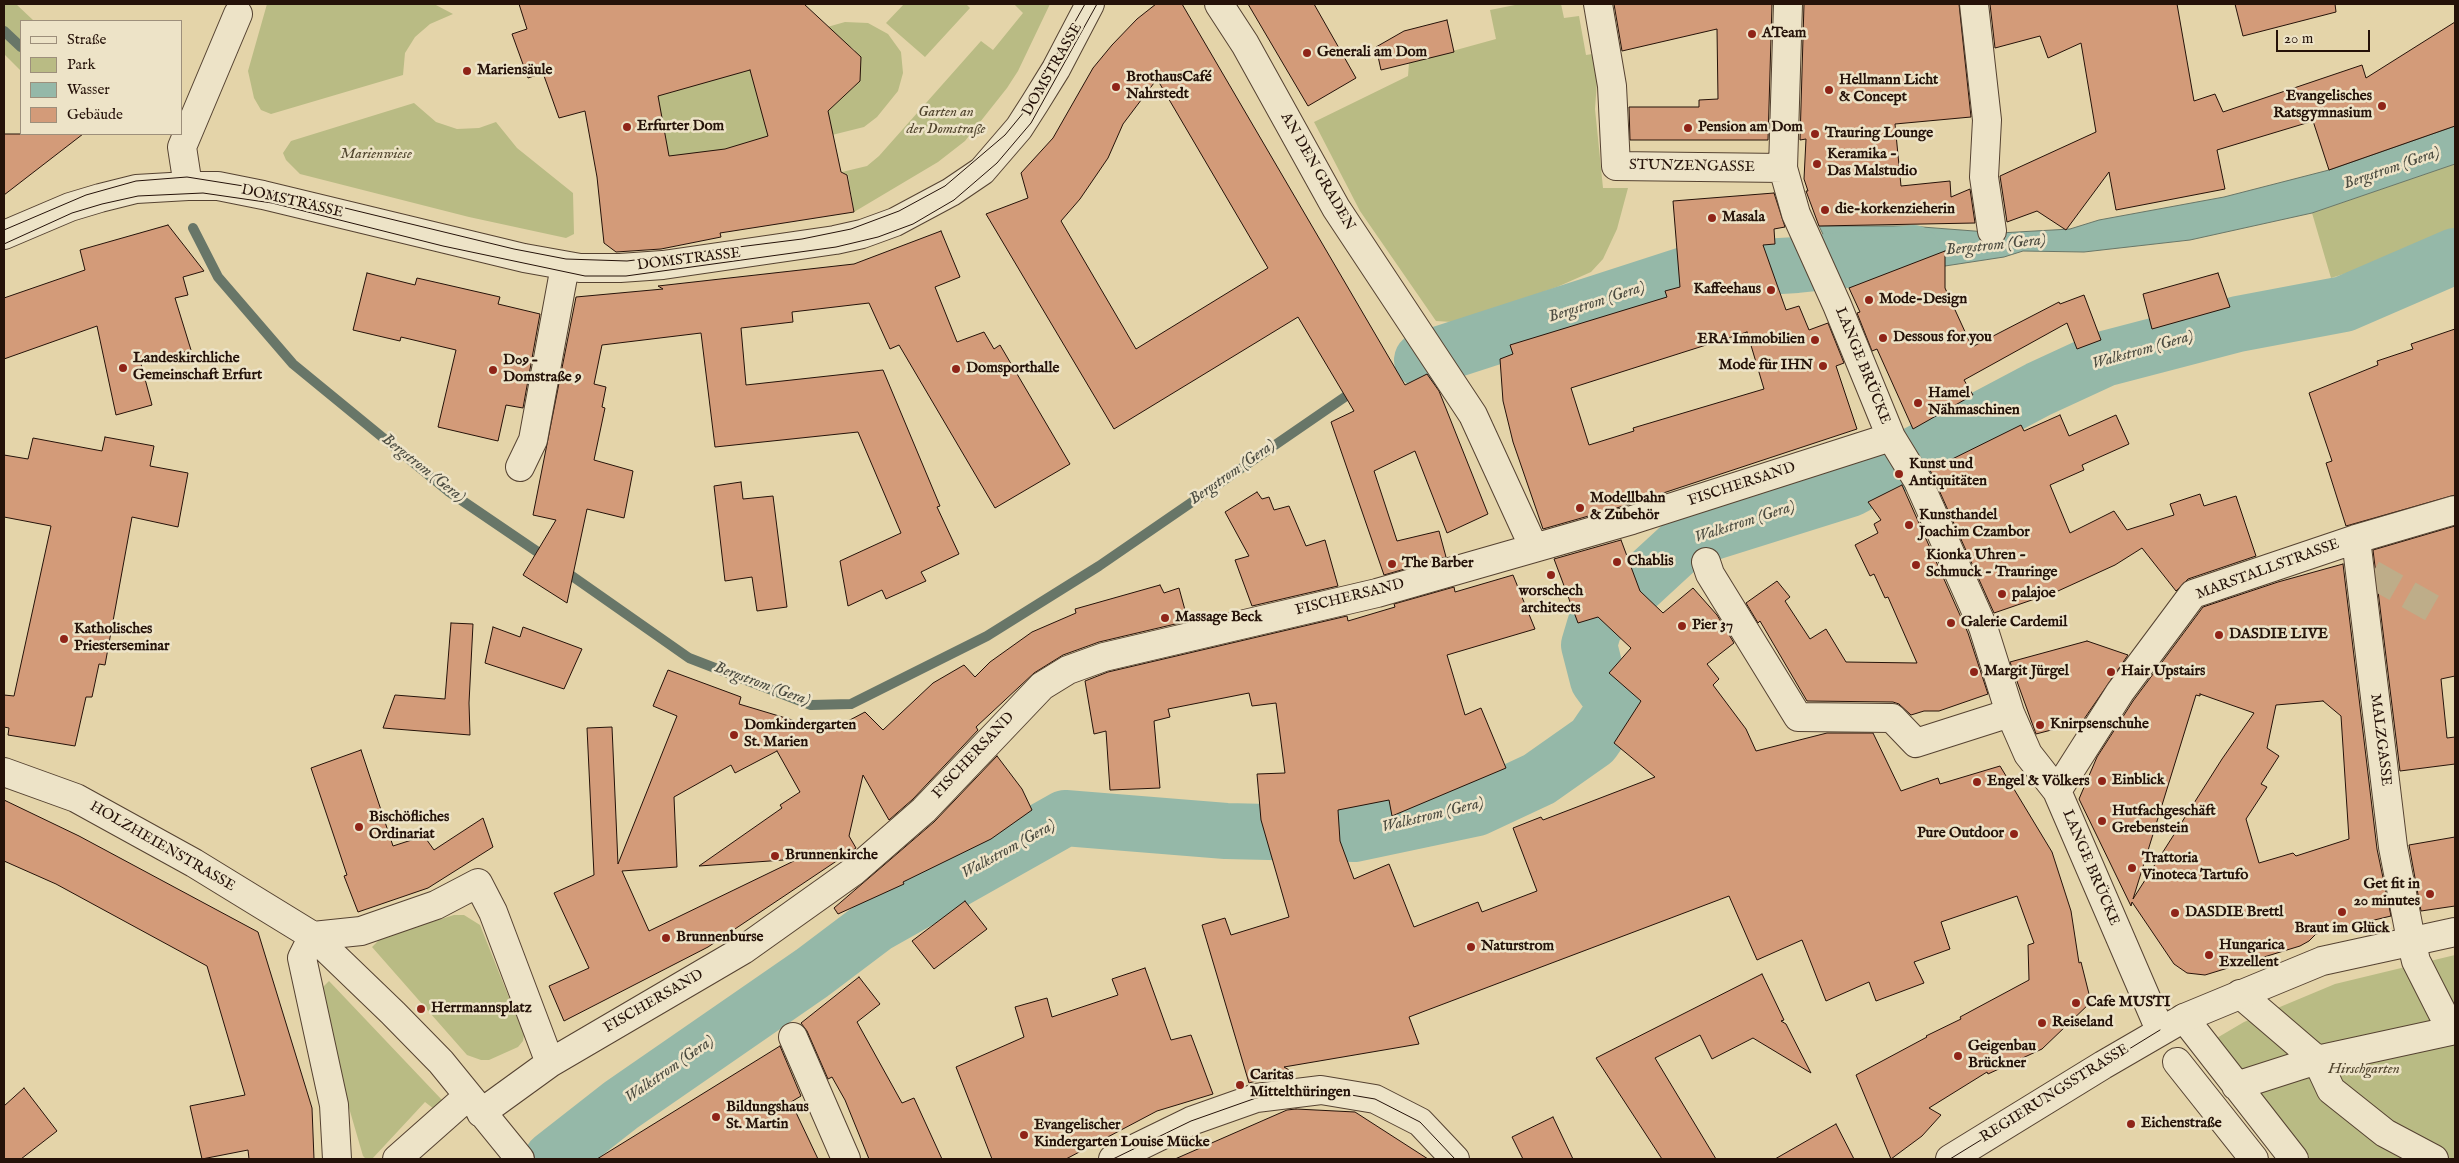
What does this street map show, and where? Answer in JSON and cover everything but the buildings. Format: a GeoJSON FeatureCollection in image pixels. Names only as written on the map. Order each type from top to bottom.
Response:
{"type":"FeatureCollection","features":[{"type":"Feature","properties":{"kind":"street","name":"DOMSTRASSE"},"geometry":{"type":"LineString","coordinates":[[4,235],[70,207],[136,189],[218,186],[264,195],[524,258],[565,266],[620,268],[672,264],[835,240],[862,234],[895,222],[951,192],[982,170],[1019,128],[1035,104],[1056,69],[1090,4]]}},
{"type":"Feature","properties":{"kind":"street","name":"AN DEN GRADEN"},"geometry":{"type":"LineString","coordinates":[[1219,4],[1249,52],[1336,208],[1473,415],[1534,548]]}},
{"type":"Feature","properties":{"kind":"street","name":"STUNZENGASSE"},"geometry":{"type":"LineString","coordinates":[[1598,4],[1612,86],[1616,166],[1783,168]]}},
{"type":"Feature","properties":{"kind":"street","name":"LANGE BRÜCKE"},"geometry":{"type":"LineString","coordinates":[[1788,4],[1783,168],[1803,232],[1833,296],[1895,442],[1918,480],[1983,627],[2010,713],[2028,754],[2057,791],[2172,1024],[2236,1086],[2294,1159]]}},
{"type":"Feature","properties":{"kind":"street"},"geometry":{"type":"LineString","coordinates":[[1974,4],[1988,120],[1984,177],[1992,231]]}},
{"type":"Feature","properties":{"kind":"street"},"geometry":{"type":"LineString","coordinates":[[188,186],[182,147],[240,9]]}},
{"type":"Feature","properties":{"kind":"street"},"geometry":{"type":"LineString","coordinates":[[520,468],[533,440],[565,266]]}},
{"type":"Feature","properties":{"kind":"street","name":"FISCHERSAND"},"geometry":{"type":"LineString","coordinates":[[474,1105],[550,1063],[743,950],[854,871],[924,810],[1042,686],[1068,670],[1104,657],[1377,593],[1895,442]]}},
{"type":"Feature","properties":{"kind":"street","name":"MARSTALLSTRASSE"},"geometry":{"type":"LineString","coordinates":[[2057,791],[2120,692],[2193,594],[2356,539],[2455,510]]}},
{"type":"Feature","properties":{"kind":"street","name":"MALZGASSE"},"geometry":{"type":"LineString","coordinates":[[2356,539],[2393,847],[2411,940],[2416,961],[2453,1030]]}},
{"type":"Feature","properties":{"kind":"street"},"geometry":{"type":"LineString","coordinates":[[1706,562],[1710,574],[1798,717],[1892,718],[1916,743],[2010,713]]}},
{"type":"Feature","properties":{"kind":"street","name":"HOLZHEIENSTRASSE"},"geometry":{"type":"LineString","coordinates":[[4,772],[76,798],[194,863],[313,936]]}},
{"type":"Feature","properties":{"kind":"street"},"geometry":{"type":"LineString","coordinates":[[313,936],[361,931],[436,905],[478,883],[493,912],[550,1063]]}},
{"type":"Feature","properties":{"kind":"street","name":"REGIERUNGSSTRASSE"},"geometry":{"type":"LineString","coordinates":[[1950,1159],[2172,1024],[2322,961],[2411,940],[2455,932]]}},
{"type":"Feature","properties":{"kind":"street"},"geometry":{"type":"LineString","coordinates":[[313,936],[441,1062],[515,1154]]}},
{"type":"Feature","properties":{"kind":"street"},"geometry":{"type":"LineString","coordinates":[[313,936],[302,958],[334,1105],[337,1159]]}},
{"type":"Feature","properties":{"kind":"street"},"geometry":{"type":"LineString","coordinates":[[2240,994],[2317,1060],[2331,1090],[2385,1133],[2434,1159]]}},
{"type":"Feature","properties":{"kind":"street"},"geometry":{"type":"LineString","coordinates":[[2236,1086],[2317,1060],[2453,1030]]}},
{"type":"Feature","properties":{"kind":"street"},"geometry":{"type":"LineString","coordinates":[[792,1037],[846,1159]]}},
{"type":"Feature","properties":{"kind":"street"},"geometry":{"type":"LineString","coordinates":[[2177,1062],[2254,1159]]}},
{"type":"Feature","properties":{"kind":"street"},"geometry":{"type":"LineString","coordinates":[[1113,1159],[1191,1121],[1256,1098],[1321,1090],[1376,1098],[1420,1122],[1455,1159]]}},
{"type":"Feature","properties":{"kind":"street"},"geometry":{"type":"LineString","coordinates":[[397,1159],[474,1105]]}},
{"type":"Feature","properties":{"kind":"green space"},"geometry":{"type":"Polygon","coordinates":[[[4,4],[16,4],[33,20],[20,20],[20,70],[4,54],[4,4]]]}},
{"type":"Feature","properties":{"kind":"green space"},"geometry":{"type":"Polygon","coordinates":[[[267,4],[434,4],[453,14],[430,24],[415,37],[405,53],[403,75],[271,114],[261,110],[254,98],[248,71],[267,4]]]}},
{"type":"Feature","properties":{"kind":"green space"},"geometry":{"type":"Polygon","coordinates":[[[904,4],[966,4],[970,8],[925,57],[886,23],[904,4]]]}},
{"type":"Feature","properties":{"kind":"green space","name":"Garten an der Domstraße"},"geometry":{"type":"Polygon","coordinates":[[[1014,4],[1050,4],[1018,71],[1007,88],[965,141],[938,162],[854,212],[848,175],[842,172],[867,166],[879,156],[981,41],[993,50],[1023,13],[1014,4]]]}},
{"type":"Feature","properties":{"kind":"green space"},"geometry":{"type":"Polygon","coordinates":[[[1520,4],[1561,4],[1564,18],[1579,16],[1586,55],[1599,53],[1595,109],[1603,188],[1628,188],[1617,229],[1603,259],[1591,272],[1557,287],[1497,308],[1452,322],[1436,321],[1360,211],[1314,122],[1408,76],[1409,63],[1496,39],[1490,10],[1520,4]]]}},
{"type":"Feature","properties":{"kind":"green space"},"geometry":{"type":"Polygon","coordinates":[[[845,22],[868,23],[888,34],[901,52],[903,73],[898,91],[877,117],[864,127],[828,136],[816,95],[852,89],[855,86],[851,81],[855,71],[861,70],[861,65],[855,64],[852,55],[855,50],[851,47],[847,51],[799,35],[845,22]]]}},
{"type":"Feature","properties":{"kind":"green space"},"geometry":{"type":"Polygon","coordinates":[[[752,59],[764,122],[775,144],[729,148],[725,149],[726,152],[715,154],[714,150],[666,163],[653,89],[662,87],[664,94],[672,92],[752,59]]]}},
{"type":"Feature","properties":{"kind":"green space","name":"Marienwiese"},"geometry":{"type":"Polygon","coordinates":[[[414,103],[436,122],[457,129],[479,128],[496,122],[517,148],[573,193],[574,234],[566,238],[469,217],[300,174],[286,160],[283,153],[291,141],[414,103]]]}},
{"type":"Feature","properties":{"kind":"green space"},"geometry":{"type":"Polygon","coordinates":[[[2455,164],[2455,231],[2410,253],[2331,278],[2312,213],[2455,164]]]}},
{"type":"Feature","properties":{"kind":"green space"},"geometry":{"type":"Polygon","coordinates":[[[454,915],[464,915],[480,925],[524,1035],[523,1041],[518,1047],[489,1060],[481,1060],[467,1055],[372,947],[381,938],[454,915]]]}},
{"type":"Feature","properties":{"kind":"green space","name":"Hirschgarten"},"geometry":{"type":"Polygon","coordinates":[[[2455,955],[2455,1159],[2301,1159],[2210,1042],[2244,1022],[2335,984],[2455,955]]]}},
{"type":"Feature","properties":{"kind":"green space"},"geometry":{"type":"Polygon","coordinates":[[[329,981],[442,1100],[434,1109],[425,1102],[372,1159],[366,1159],[363,1156],[345,1094],[321,989],[329,981]]]}},
{"type":"Feature","properties":{"kind":"water"},"geometry":{"type":"Polygon","coordinates":[[[2455,126],[2455,164],[2312,213],[2190,240],[2084,252],[2023,251],[2004,257],[1945,266],[1899,269],[1849,288],[1819,226],[1909,226],[2000,233],[2070,229],[2099,220],[2224,197],[2329,170],[2455,126]]]}},
{"type":"Feature","properties":{"kind":"waterway","name":"Bergstrom (Gera)"},"geometry":{"type":"LineString","coordinates":[[4,31],[20,46]]}},
{"type":"Feature","properties":{"kind":"waterway","name":"Bergstrom (Gera)"},"geometry":{"type":"LineString","coordinates":[[193,228],[218,277],[293,364],[448,491],[548,559]]}},
{"type":"Feature","properties":{"kind":"waterway","name":"Bergstrom (Gera)"},"geometry":{"type":"LineString","coordinates":[[1422,360],[1697,271],[1797,265],[1913,253]]}},
{"type":"Feature","properties":{"kind":"waterway","name":"Walkstrom (Gera)"},"geometry":{"type":"LineString","coordinates":[[552,1159],[621,1105],[812,973],[877,924],[1065,818],[1226,831],[1354,834],[1477,808],[1539,779],[1593,741],[1617,706],[1598,680],[1589,645],[1595,625],[1684,543],[1850,489],[2039,389],[2104,359],[2238,324],[2344,304],[2455,256]]}},
{"type":"Feature","properties":{"kind":"waterway","name":"Bergstrom (Gera)"},"geometry":{"type":"LineString","coordinates":[[1386,376],[1422,360]]}},
{"type":"Feature","properties":{"kind":"waterway","name":"Bergstrom (Gera)"},"geometry":{"type":"LineString","coordinates":[[562,569],[689,658],[811,705],[851,704],[987,636],[1099,566],[1355,390]]}},
{"type":"Feature","properties":{"kind":"tunnel"},"geometry":{"type":"LineString","coordinates":[[2372,574],[2432,608]]}},
{"type":"Feature","properties":{"kind":"tram line"},"geometry":{"type":"LineString","coordinates":[[4,230],[86,195],[136,181],[187,177],[275,191],[514,249],[566,259],[627,261],[802,239],[851,229],[899,211],[945,186],[1005,135],[1024,112],[1085,4]]}},
{"type":"Feature","properties":{"kind":"tram line"},"geometry":{"type":"LineString","coordinates":[[4,244],[72,213],[102,204],[138,196],[203,193],[272,203],[443,246],[585,276],[626,276],[836,247],[878,237],[913,224],[954,200],[997,163],[1031,123],[1097,4]]}},
{"type":"Feature","properties":{"kind":"tram line"},"geometry":{"type":"LineString","coordinates":[[1950,1159],[2160,1030]]}},
{"type":"Feature","properties":{"kind":"tram line"},"geometry":{"type":"LineString","coordinates":[[1113,1159],[1191,1121],[1256,1098],[1321,1090],[1375,1099],[1420,1122],[1455,1159]]}},
{"type":"Feature","properties":{"kind":"place","name":"ATeam"},"geometry":{"type":"Point","coordinates":[1752,34]}},
{"type":"Feature","properties":{"kind":"place","name":"Generali am Dom"},"geometry":{"type":"Point","coordinates":[1307,53]}},
{"type":"Feature","properties":{"kind":"place","name":"Mariensäule"},"geometry":{"type":"Point","coordinates":[467,71]}},
{"type":"Feature","properties":{"kind":"place","name":"BrothausCafé Nahrstedt"},"geometry":{"type":"Point","coordinates":[1116,87]}},
{"type":"Feature","properties":{"kind":"place","name":"Hellmann Licht & Concept"},"geometry":{"type":"Point","coordinates":[1829,90]}},
{"type":"Feature","properties":{"kind":"place","name":"Evangelisches Ratsgymnasium"},"geometry":{"type":"Point","coordinates":[2382,106]}},
{"type":"Feature","properties":{"kind":"place","name":"Erfurter Dom"},"geometry":{"type":"Point","coordinates":[627,127]}},
{"type":"Feature","properties":{"kind":"place","name":"Pension am Dom"},"geometry":{"type":"Point","coordinates":[1688,128]}},
{"type":"Feature","properties":{"kind":"place","name":"Trauring Lounge"},"geometry":{"type":"Point","coordinates":[1815,134]}},
{"type":"Feature","properties":{"kind":"place","name":"Keramika - Das Malstudio"},"geometry":{"type":"Point","coordinates":[1817,164]}},
{"type":"Feature","properties":{"kind":"place","name":"die-korkenzieherin"},"geometry":{"type":"Point","coordinates":[1825,210]}},
{"type":"Feature","properties":{"kind":"place","name":"Masala"},"geometry":{"type":"Point","coordinates":[1712,218]}},
{"type":"Feature","properties":{"kind":"place","name":"Kaffeehaus"},"geometry":{"type":"Point","coordinates":[1771,290]}},
{"type":"Feature","properties":{"kind":"place","name":"Mode-Design"},"geometry":{"type":"Point","coordinates":[1869,300]}},
{"type":"Feature","properties":{"kind":"place","name":"Dessous for you"},"geometry":{"type":"Point","coordinates":[1883,338]}},
{"type":"Feature","properties":{"kind":"place","name":"ERA Immobilien"},"geometry":{"type":"Point","coordinates":[1815,340]}},
{"type":"Feature","properties":{"kind":"place","name":"Mode für IHN"},"geometry":{"type":"Point","coordinates":[1823,366]}},
{"type":"Feature","properties":{"kind":"place","name":"Landeskirchliche Gemeinschaft Erfurt"},"geometry":{"type":"Point","coordinates":[123,368]}},
{"type":"Feature","properties":{"kind":"place","name":"Domsporthalle"},"geometry":{"type":"Point","coordinates":[956,369]}},
{"type":"Feature","properties":{"kind":"place","name":"D09 – Domstraße 9"},"geometry":{"type":"Point","coordinates":[493,370]}},
{"type":"Feature","properties":{"kind":"place","name":"Hamel Nähmaschinen"},"geometry":{"type":"Point","coordinates":[1918,403]}},
{"type":"Feature","properties":{"kind":"place","name":"Kunst und Antiquitäten"},"geometry":{"type":"Point","coordinates":[1899,474]}},
{"type":"Feature","properties":{"kind":"place","name":"Modellbahn & Zubehör"},"geometry":{"type":"Point","coordinates":[1580,508]}},
{"type":"Feature","properties":{"kind":"place","name":"Kunsthandel Joachim Czambor"},"geometry":{"type":"Point","coordinates":[1909,525]}},
{"type":"Feature","properties":{"kind":"place","name":"Chablis"},"geometry":{"type":"Point","coordinates":[1617,562]}},
{"type":"Feature","properties":{"kind":"place","name":"The Barber"},"geometry":{"type":"Point","coordinates":[1392,564]}},
{"type":"Feature","properties":{"kind":"place","name":"Kionka Uhren - Schmuck - Trauringe"},"geometry":{"type":"Point","coordinates":[1916,565]}},
{"type":"Feature","properties":{"kind":"place","name":"worschech architects"},"geometry":{"type":"Point","coordinates":[1551,575]}},
{"type":"Feature","properties":{"kind":"place","name":"palajoe"},"geometry":{"type":"Point","coordinates":[2002,594]}},
{"type":"Feature","properties":{"kind":"place","name":"Massage Beck"},"geometry":{"type":"Point","coordinates":[1165,618]}},
{"type":"Feature","properties":{"kind":"place","name":"Galerie Cardemil"},"geometry":{"type":"Point","coordinates":[1951,623]}},
{"type":"Feature","properties":{"kind":"place","name":"Pier 37"},"geometry":{"type":"Point","coordinates":[1682,626]}},
{"type":"Feature","properties":{"kind":"place","name":"DASDIE LIVE"},"geometry":{"type":"Point","coordinates":[2219,635]}},
{"type":"Feature","properties":{"kind":"place","name":"Katholisches Priesterseminar"},"geometry":{"type":"Point","coordinates":[64,639]}},
{"type":"Feature","properties":{"kind":"place","name":"Margit Jürgel"},"geometry":{"type":"Point","coordinates":[1974,672]}},
{"type":"Feature","properties":{"kind":"place","name":"Hair Upstairs"},"geometry":{"type":"Point","coordinates":[2111,672]}},
{"type":"Feature","properties":{"kind":"place","name":"Knirpsenschuhe"},"geometry":{"type":"Point","coordinates":[2040,725]}},
{"type":"Feature","properties":{"kind":"place","name":"Domkindergarten St. Marien"},"geometry":{"type":"Point","coordinates":[734,735]}},
{"type":"Feature","properties":{"kind":"place","name":"Einblick"},"geometry":{"type":"Point","coordinates":[2102,781]}},
{"type":"Feature","properties":{"kind":"place","name":"Engel & Völkers"},"geometry":{"type":"Point","coordinates":[1977,782]}},
{"type":"Feature","properties":{"kind":"place","name":"Hutfachgeschäft Grebenstein"},"geometry":{"type":"Point","coordinates":[2102,821]}},
{"type":"Feature","properties":{"kind":"place","name":"Bischöfliches Ordinariat"},"geometry":{"type":"Point","coordinates":[359,827]}},
{"type":"Feature","properties":{"kind":"place","name":"Pure Outdoor"},"geometry":{"type":"Point","coordinates":[2014,834]}},
{"type":"Feature","properties":{"kind":"place","name":"Brunnenkirche"},"geometry":{"type":"Point","coordinates":[775,856]}},
{"type":"Feature","properties":{"kind":"place","name":"Trattoria Vinoteca Tartufo"},"geometry":{"type":"Point","coordinates":[2132,868]}},
{"type":"Feature","properties":{"kind":"place","name":"Get fit in 20 minutes"},"geometry":{"type":"Point","coordinates":[2430,894]}},
{"type":"Feature","properties":{"kind":"place","name":"Braut im Glück"},"geometry":{"type":"Point","coordinates":[2342,912]}},
{"type":"Feature","properties":{"kind":"place","name":"DASDIE Brettl"},"geometry":{"type":"Point","coordinates":[2175,913]}},
{"type":"Feature","properties":{"kind":"place","name":"Brunnenburse"},"geometry":{"type":"Point","coordinates":[666,938]}},
{"type":"Feature","properties":{"kind":"place","name":"Naturstrom"},"geometry":{"type":"Point","coordinates":[1471,947]}},
{"type":"Feature","properties":{"kind":"place","name":"Hungarica Exzellent"},"geometry":{"type":"Point","coordinates":[2209,955]}},
{"type":"Feature","properties":{"kind":"place","name":"Cafe MUSTI"},"geometry":{"type":"Point","coordinates":[2076,1003]}},
{"type":"Feature","properties":{"kind":"place","name":"Herrmannsplatz"},"geometry":{"type":"Point","coordinates":[421,1009]}},
{"type":"Feature","properties":{"kind":"place","name":"Reiseland"},"geometry":{"type":"Point","coordinates":[2042,1023]}},
{"type":"Feature","properties":{"kind":"place","name":"Geigenbau Brückner"},"geometry":{"type":"Point","coordinates":[1958,1056]}},
{"type":"Feature","properties":{"kind":"place","name":"Caritas Mittelthüringen"},"geometry":{"type":"Point","coordinates":[1240,1085]}},
{"type":"Feature","properties":{"kind":"place","name":"Bildungshaus St. Martin"},"geometry":{"type":"Point","coordinates":[716,1117]}},
{"type":"Feature","properties":{"kind":"place","name":"Eichenstraße"},"geometry":{"type":"Point","coordinates":[2131,1124]}},
{"type":"Feature","properties":{"kind":"place","name":"Evangelischer Kindergarten Louise Mücke"},"geometry":{"type":"Point","coordinates":[1024,1135]}}]}
